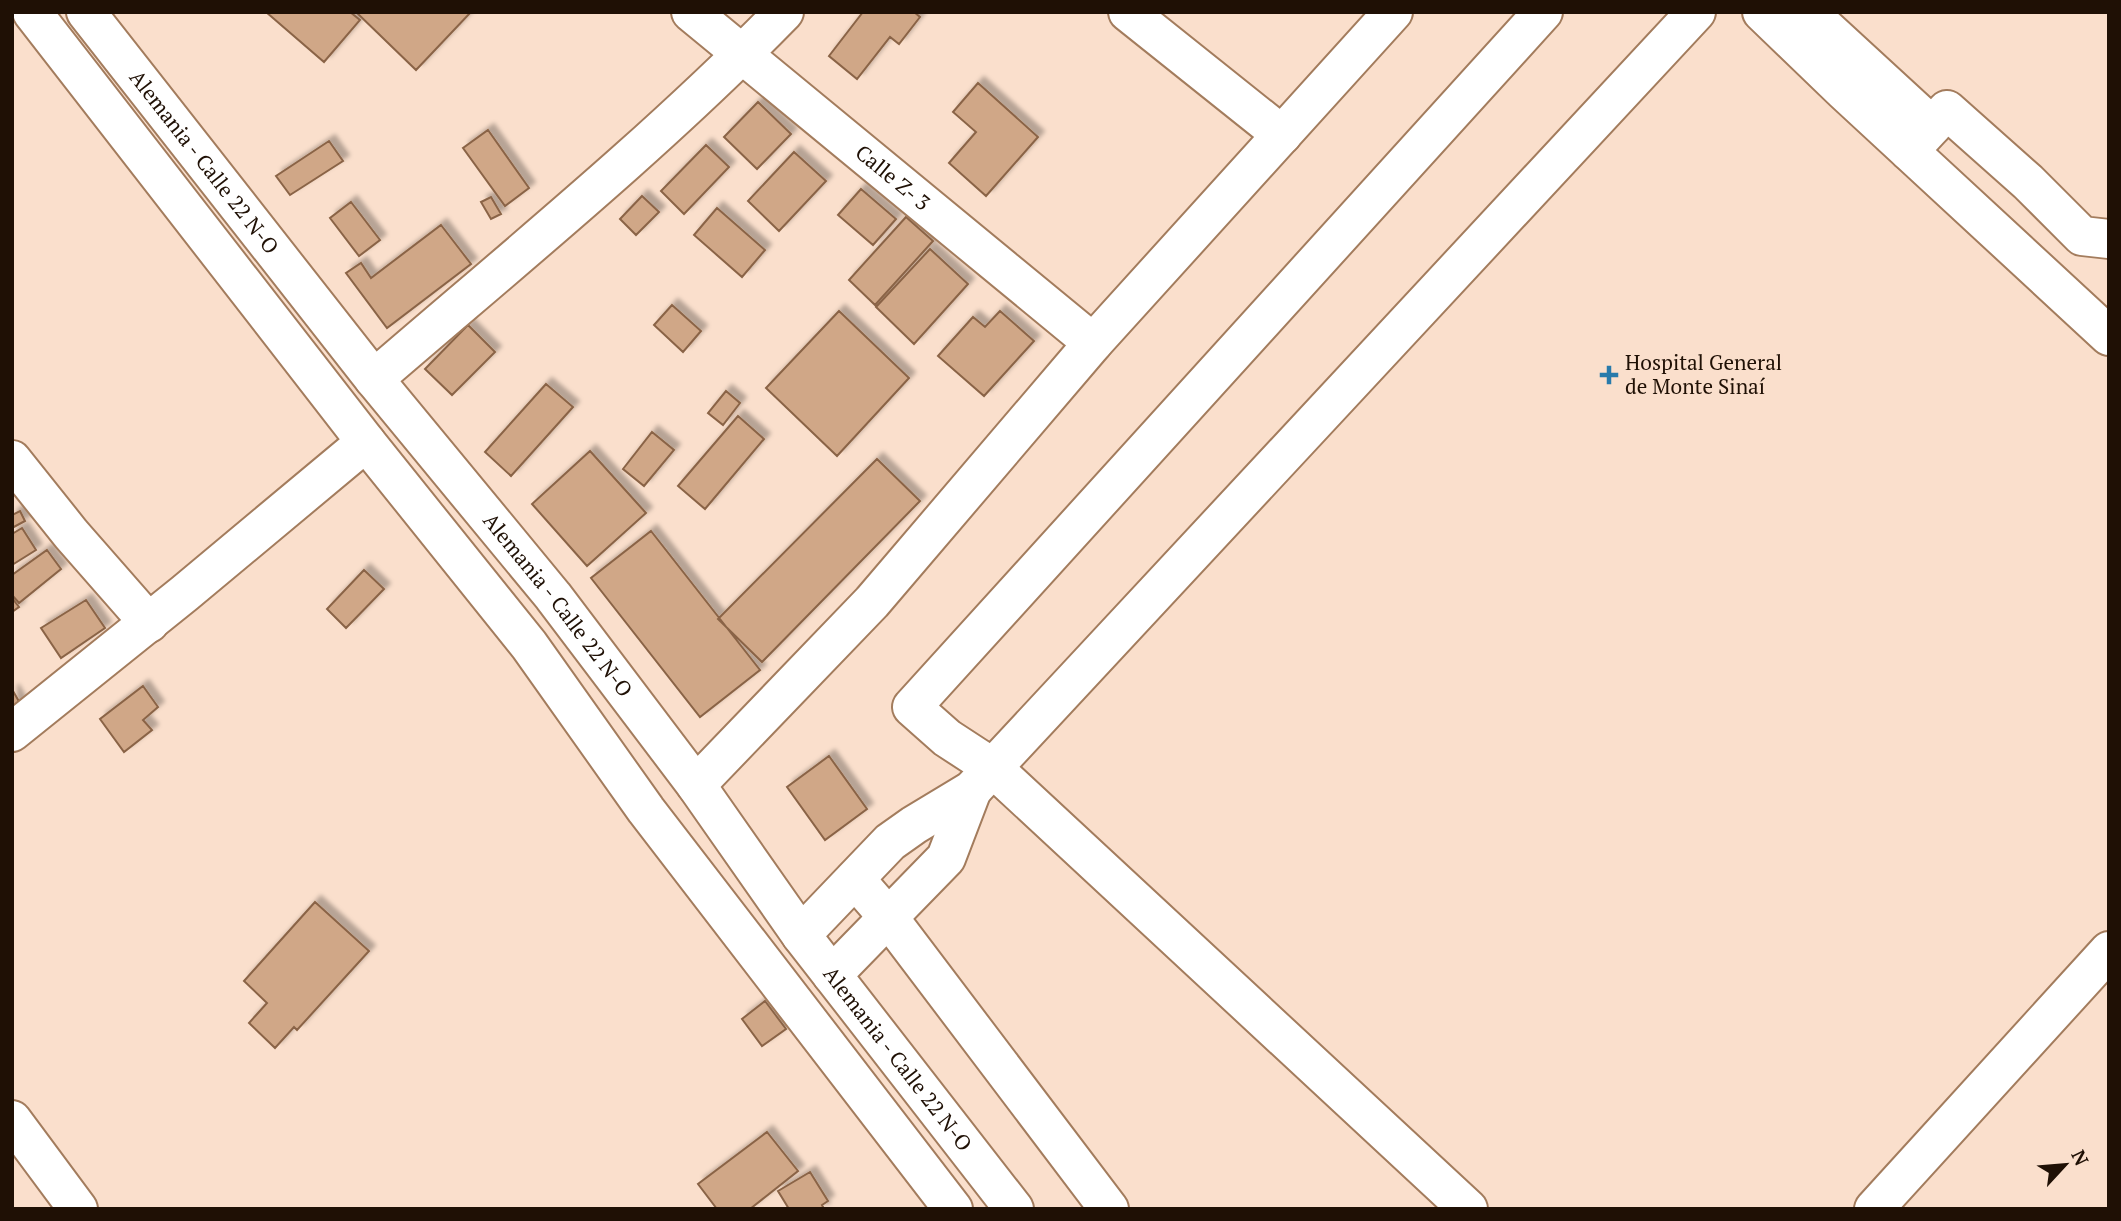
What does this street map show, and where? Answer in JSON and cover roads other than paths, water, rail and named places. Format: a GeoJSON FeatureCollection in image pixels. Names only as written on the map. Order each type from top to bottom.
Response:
{"type":"FeatureCollection","features":[{"type":"Feature","properties":{"kind":"street","name":"Alemania - Calle 22 N-O"},"geometry":{"type":"LineString","coordinates":[[32,12],[366,442],[529,645],[646,810],[953,1209]]}},
{"type":"Feature","properties":{"kind":"street","name":"Alemania - Calle 22 N-O"},"geometry":{"type":"LineString","coordinates":[[86,12],[374,379],[553,596],[695,785],[801,934],[1014,1209]]}},
{"type":"Feature","properties":{"kind":"street","name":"Calle Z- 3"},"geometry":{"type":"LineString","coordinates":[[691,12],[1093,343]]}},
{"type":"Feature","properties":{"kind":"street"},"geometry":{"type":"LineString","coordinates":[[374,379],[642,148],[784,12]]}},
{"type":"Feature","properties":{"kind":"street"},"geometry":{"type":"LineString","coordinates":[[1128,12],[1282,135]]}},
{"type":"Feature","properties":{"kind":"street"},"geometry":{"type":"LineString","coordinates":[[695,785],[872,602],[1093,343],[1393,12]]}},
{"type":"Feature","properties":{"kind":"street"},"geometry":{"type":"LineString","coordinates":[[1468,1209],[982,779],[947,738],[912,707],[1543,12]]}},
{"type":"Feature","properties":{"kind":"street"},"geometry":{"type":"LineString","coordinates":[[801,934],[890,842],[982,779],[1696,12]]}},
{"type":"Feature","properties":{"kind":"street"},"geometry":{"type":"LineString","coordinates":[[1762,12],[1921,139]]}},
{"type":"Feature","properties":{"kind":"street"},"geometry":{"type":"LineString","coordinates":[[1808,12],[1921,139],[2109,336]]}},
{"type":"Feature","properties":{"kind":"street"},"geometry":{"type":"LineString","coordinates":[[1921,139],[1947,110],[2028,182],[2082,236],[2109,239]]}},
{"type":"Feature","properties":{"kind":"street"},"geometry":{"type":"LineString","coordinates":[[12,732],[366,442]]}},
{"type":"Feature","properties":{"kind":"street"},"geometry":{"type":"LineString","coordinates":[[12,460],[71,534],[149,622]]}},
{"type":"Feature","properties":{"kind":"street"},"geometry":{"type":"LineString","coordinates":[[832,975],[946,858],[982,779]]}},
{"type":"Feature","properties":{"kind":"street"},"geometry":{"type":"LineString","coordinates":[[855,879],[888,917],[1109,1209]]}},
{"type":"Feature","properties":{"kind":"street"},"geometry":{"type":"LineString","coordinates":[[1874,1209],[2109,951]]}},
{"type":"Feature","properties":{"kind":"street"},"geometry":{"type":"LineString","coordinates":[[12,1120],[78,1209]]}},
{"type":"Feature","properties":{"kind":"place","name":"Hospital General de Monte Sinaí"},"geometry":{"type":"Point","coordinates":[1609,375]}}]}
